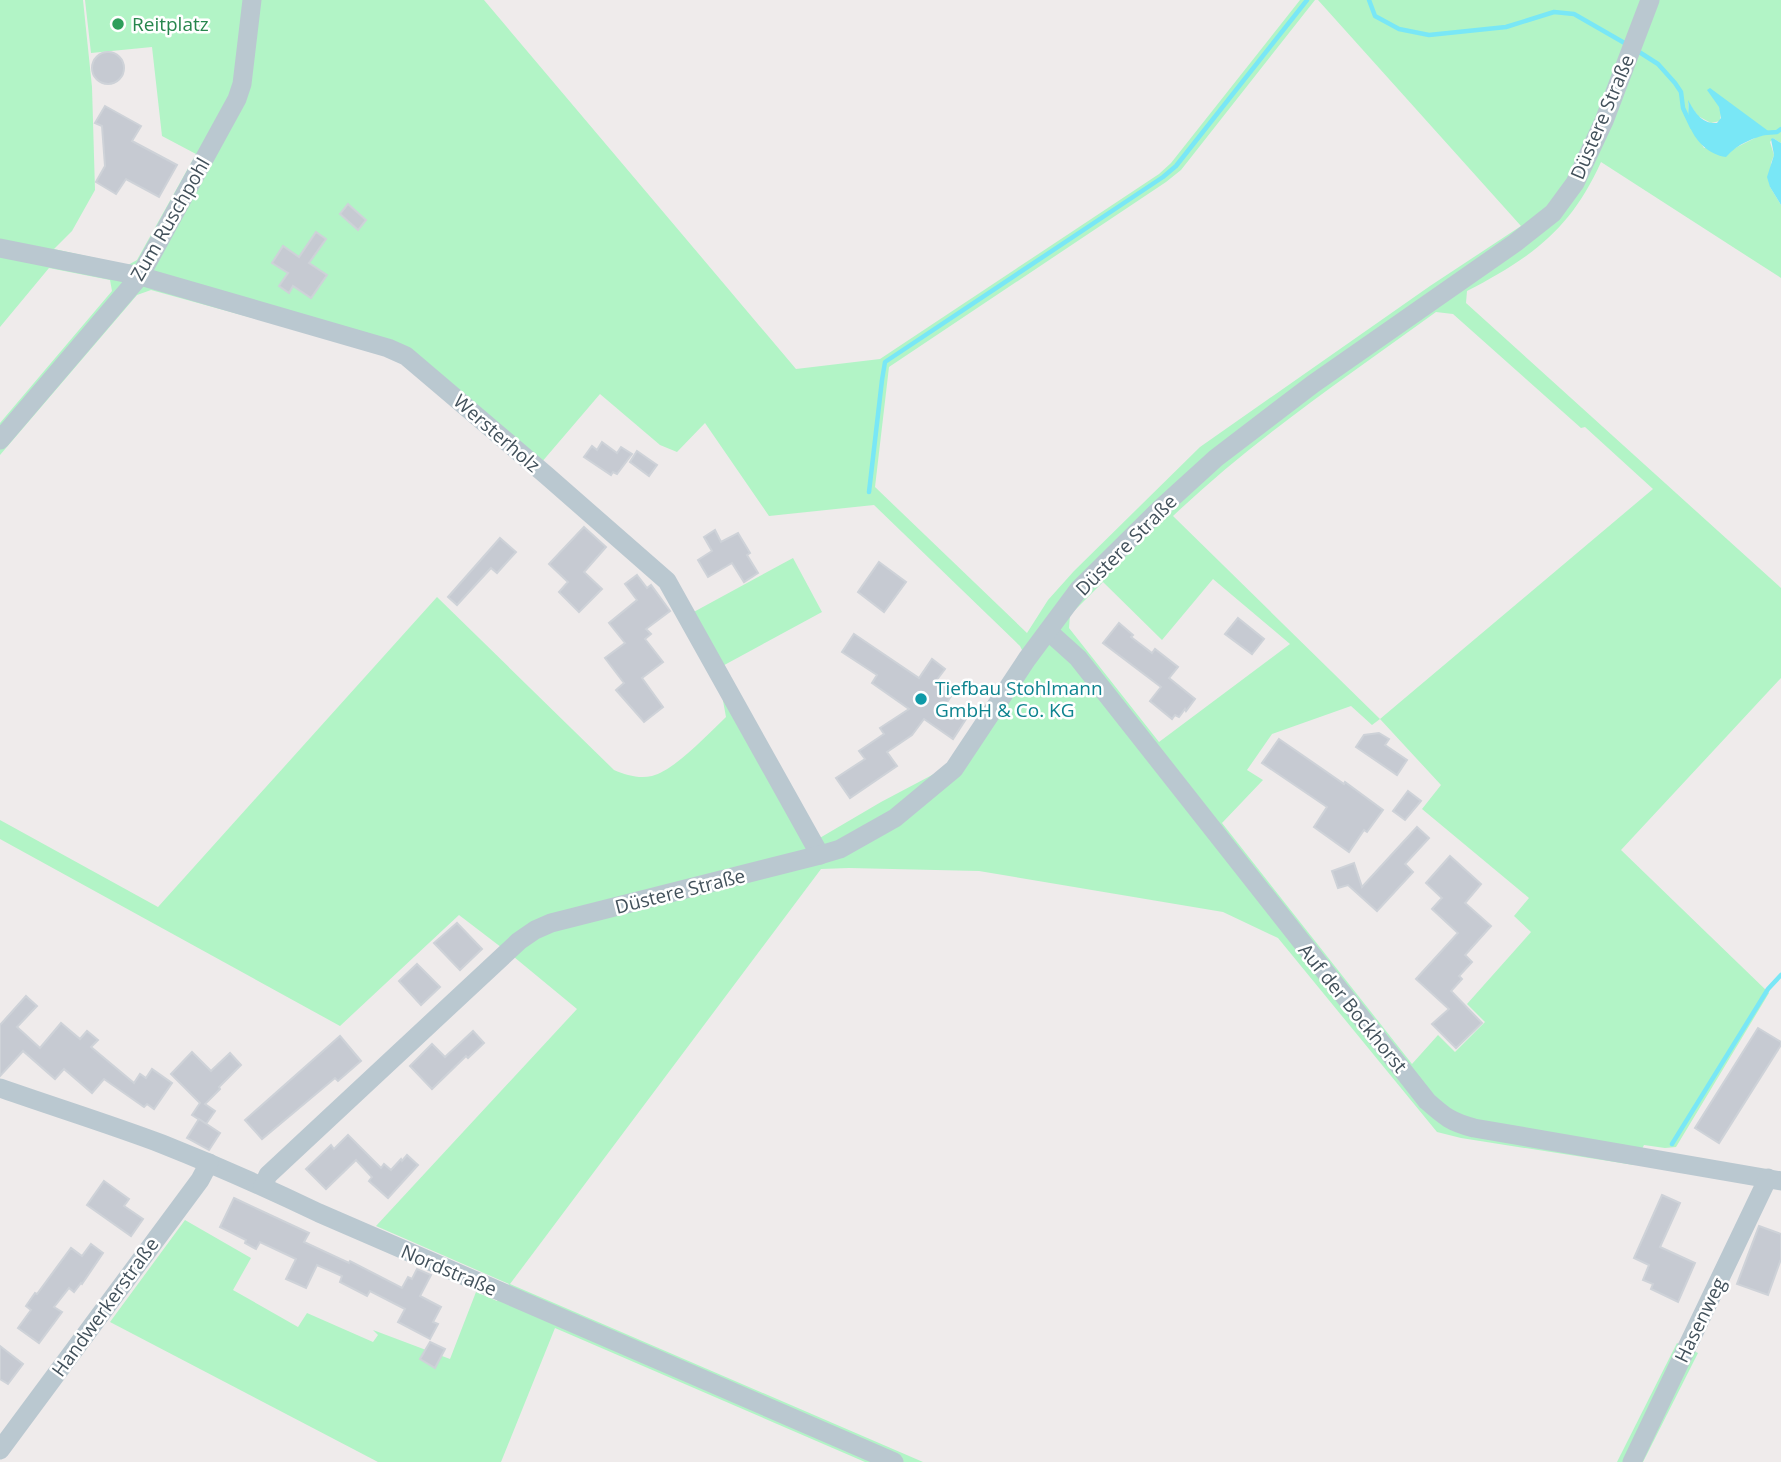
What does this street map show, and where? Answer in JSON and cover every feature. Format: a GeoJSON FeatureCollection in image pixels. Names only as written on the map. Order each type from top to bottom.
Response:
{"type":"FeatureCollection","features":[{"type":"Feature","properties":{"kind":"street","name":"Zum Ruschpohl"},"geometry":{"type":"LineString","coordinates":[[0,440],[140,276],[237,99],[242,84],[252,0]]}},
{"type":"Feature","properties":{"kind":"street","name":"Düstere Straße"},"geometry":{"type":"LineString","coordinates":[[262,1186],[278,1165],[519,941],[535,930],[551,923],[840,849],[895,818],[954,769],[1048,631],[1088,579],[1161,508],[1216,458],[1313,384],[1515,243],[1553,212],[1575,183],[1604,121],[1650,0]]}},
{"type":"Feature","properties":{"kind":"street","name":"Wersterholz"},"geometry":{"type":"LineString","coordinates":[[0,248],[140,276],[388,348],[406,356],[667,581],[820,855]]}},
{"type":"Feature","properties":{"kind":"street","name":"Auf der Bockhorst"},"geometry":{"type":"LineString","coordinates":[[1048,631],[1078,658],[1402,1070],[1442,1115],[1453,1122],[1474,1128],[1774,1180]]}},
{"type":"Feature","properties":{"kind":"street","name":"Nordstraße"},"geometry":{"type":"LineString","coordinates":[[0,1088],[209,1163],[894,1462]]}},
{"type":"Feature","properties":{"kind":"street","name":"Handwerkerstraße"},"geometry":{"type":"LineString","coordinates":[[0,1450],[200,1180],[209,1163]]}},
{"type":"Feature","properties":{"kind":"street","name":"Hasenweg"},"geometry":{"type":"LineString","coordinates":[[1632,1462],[1774,1180]]}},
{"type":"Feature","properties":{"kind":"green space"},"geometry":{"type":"Polygon","coordinates":[[[0,0],[83,0],[92,87],[95,190],[72,231],[54,249],[128,265],[137,260],[196,154],[162,136],[152,47],[91,53],[85,0],[484,0],[796,369],[880,359],[1159,174],[1171,163],[1300,0],[1315,0],[1181,170],[889,367],[875,487],[1027,633],[1048,600],[1074,571],[1200,447],[1430,286],[1521,226],[1318,0],[1781,0],[1781,143],[1773,138],[1770,142],[1774,155],[1770,187],[1781,205],[1781,278],[1601,162],[1576,206],[1562,224],[1530,253],[1467,291],[1466,303],[1781,588],[1781,678],[1621,850],[1769,993],[1676,1147],[1644,1145],[1634,1165],[1437,1132],[1278,938],[1223,912],[979,871],[821,869],[510,1284],[923,1462],[865,1462],[555,1328],[501,1462],[378,1462],[110,1322],[185,1220],[251,1258],[233,1290],[298,1327],[307,1313],[373,1342],[378,1335],[373,1330],[450,1359],[476,1292],[497,1301],[509,1284],[376,1226],[577,1009],[459,915],[340,1026],[0,839],[0,820],[158,907],[437,597],[614,770],[628,775],[647,777],[671,767],[726,717],[717,669],[818,839],[951,765],[1025,656],[1020,646],[874,505],[769,516],[705,423],[677,452],[660,445],[600,394],[541,463],[387,355],[151,290],[137,295],[0,455],[0,423],[112,291],[110,280],[49,268],[0,327],[0,0]],[[1688,102],[1690,124],[1704,148],[1733,149],[1755,138],[1719,107],[1720,121],[1711,123],[1698,116],[1688,102]],[[1436,312],[1268,435],[1173,516],[1380,719],[1653,489],[1453,314],[1436,312]],[[1213,579],[1162,640],[1103,582],[1070,615],[1069,628],[1159,742],[1290,644],[1213,579]],[[1351,706],[1272,734],[1247,770],[1263,780],[1222,823],[1412,1064],[1438,1035],[1455,1052],[1485,1022],[1467,1004],[1531,932],[1514,916],[1529,898],[1422,809],[1441,785],[1380,719],[1372,725],[1351,706]]]}},
{"type":"Feature","properties":{"kind":"green space"},"geometry":{"type":"Polygon","coordinates":[[[793,558],[822,612],[717,669],[690,614],[793,558]]]}},
{"type":"Feature","properties":{"kind":"green space"},"geometry":{"type":"Polygon","coordinates":[[[1677,1343],[1698,1353],[1643,1462],[1617,1462],[1677,1343]]]}},
{"type":"Feature","properties":{"kind":"water"},"geometry":{"type":"Polygon","coordinates":[[[1710,88],[1771,133],[1752,139],[1726,157],[1708,150],[1691,130],[1688,100],[1703,119],[1717,123],[1721,118],[1719,107],[1707,90],[1710,88]]]}},
{"type":"Feature","properties":{"kind":"water"},"geometry":{"type":"Polygon","coordinates":[[[1773,138],[1781,143],[1781,205],[1767,177],[1774,155],[1773,138]]]}},
{"type":"Feature","properties":{"kind":"building"},"geometry":{"type":"Polygon","coordinates":[[[108,52],[120,56],[124,68],[120,80],[108,84],[96,80],[92,68],[96,56],[108,52]]]}},
{"type":"Feature","properties":{"kind":"building"},"geometry":{"type":"Polygon","coordinates":[[[105,106],[141,126],[132,141],[177,165],[159,197],[126,179],[116,194],[96,182],[105,166],[102,126],[95,123],[105,106]]]}},
{"type":"Feature","properties":{"kind":"building"},"geometry":{"type":"Polygon","coordinates":[[[348,204],[366,220],[358,230],[340,214],[348,204]]]}},
{"type":"Feature","properties":{"kind":"building"},"geometry":{"type":"Polygon","coordinates":[[[316,232],[326,239],[309,263],[327,275],[311,298],[293,286],[289,293],[279,286],[288,273],[272,263],[283,246],[299,257],[316,232]]]}},
{"type":"Feature","properties":{"kind":"building"},"geometry":{"type":"Polygon","coordinates":[[[602,442],[617,453],[621,447],[632,454],[617,474],[613,472],[611,475],[584,457],[592,446],[597,450],[602,442]]]}},
{"type":"Feature","properties":{"kind":"building"},"geometry":{"type":"Polygon","coordinates":[[[637,451],[657,465],[649,476],[630,462],[637,451]]]}},
{"type":"Feature","properties":{"kind":"building"},"geometry":{"type":"Polygon","coordinates":[[[584,527],[606,547],[584,572],[602,589],[579,612],[559,592],[568,582],[549,564],[584,527]]]}},
{"type":"Feature","properties":{"kind":"building"},"geometry":{"type":"Polygon","coordinates":[[[715,530],[721,542],[738,533],[758,573],[744,582],[732,563],[708,577],[698,560],[712,551],[704,537],[715,530]]]}},
{"type":"Feature","properties":{"kind":"building"},"geometry":{"type":"Polygon","coordinates":[[[500,538],[516,552],[497,573],[491,568],[457,605],[448,597],[500,538]]]}},
{"type":"Feature","properties":{"kind":"building"},"geometry":{"type":"Polygon","coordinates":[[[879,562],[906,582],[884,612],[858,592],[879,562]]]}},
{"type":"Feature","properties":{"kind":"building"},"geometry":{"type":"Polygon","coordinates":[[[637,575],[647,588],[651,585],[670,611],[646,629],[651,634],[645,639],[663,662],[642,678],[663,707],[644,722],[616,690],[624,683],[605,658],[625,643],[609,623],[637,600],[625,584],[637,575]]]}},
{"type":"Feature","properties":{"kind":"building"},"geometry":{"type":"Polygon","coordinates":[[[1238,618],[1264,639],[1252,654],[1225,634],[1238,618]]]}},
{"type":"Feature","properties":{"kind":"building"},"geometry":{"type":"Polygon","coordinates":[[[1119,623],[1133,635],[1131,637],[1152,653],[1155,649],[1178,667],[1169,678],[1195,699],[1179,717],[1175,715],[1172,719],[1150,701],[1161,687],[1103,643],[1119,623]]]}},
{"type":"Feature","properties":{"kind":"building"},"geometry":{"type":"Polygon","coordinates":[[[854,634],[919,678],[932,659],[945,669],[936,681],[953,693],[946,704],[966,719],[953,739],[924,719],[912,735],[887,752],[897,766],[850,798],[836,778],[865,759],[859,751],[884,734],[880,728],[909,709],[872,683],[877,675],[842,652],[854,634]]]}},
{"type":"Feature","properties":{"kind":"building"},"geometry":{"type":"Polygon","coordinates":[[[1379,733],[1389,739],[1385,745],[1407,760],[1397,775],[1356,747],[1364,735],[1379,733]]]}},
{"type":"Feature","properties":{"kind":"building"},"geometry":{"type":"Polygon","coordinates":[[[1279,739],[1383,810],[1367,832],[1364,830],[1349,852],[1314,827],[1327,807],[1262,763],[1279,739]]]}},
{"type":"Feature","properties":{"kind":"building"},"geometry":{"type":"Polygon","coordinates":[[[1408,791],[1421,801],[1405,820],[1393,811],[1408,791]]]}},
{"type":"Feature","properties":{"kind":"building"},"geometry":{"type":"Polygon","coordinates":[[[1417,827],[1429,838],[1405,864],[1413,872],[1377,911],[1348,885],[1338,888],[1332,871],[1354,863],[1362,887],[1417,827]]]}},
{"type":"Feature","properties":{"kind":"building"},"geometry":{"type":"Polygon","coordinates":[[[1450,856],[1481,884],[1465,903],[1491,926],[1465,955],[1472,962],[1459,976],[1462,979],[1451,991],[1482,1023],[1456,1048],[1432,1024],[1449,1009],[1416,979],[1458,933],[1432,909],[1442,898],[1426,883],[1450,856]]]}},
{"type":"Feature","properties":{"kind":"building"},"geometry":{"type":"Polygon","coordinates":[[[457,923],[482,949],[460,970],[434,943],[457,923]]]}},
{"type":"Feature","properties":{"kind":"building"},"geometry":{"type":"Polygon","coordinates":[[[417,964],[440,987],[421,1005],[399,981],[417,964]]]}},
{"type":"Feature","properties":{"kind":"building"},"geometry":{"type":"Polygon","coordinates":[[[26,996],[37,1006],[17,1027],[40,1048],[61,1023],[80,1039],[87,1031],[98,1040],[91,1047],[134,1083],[140,1074],[146,1078],[152,1069],[172,1083],[154,1109],[147,1104],[144,1107],[104,1079],[92,1093],[64,1069],[55,1079],[23,1051],[0,1076],[0,1025],[26,996]]]}},
{"type":"Feature","properties":{"kind":"building"},"geometry":{"type":"Polygon","coordinates":[[[1758,1028],[1781,1042],[1781,1045],[1719,1143],[1695,1128],[1758,1028]]]}},
{"type":"Feature","properties":{"kind":"building"},"geometry":{"type":"Polygon","coordinates":[[[473,1031],[484,1043],[468,1058],[466,1056],[432,1089],[410,1066],[432,1044],[445,1057],[473,1031]]]}},
{"type":"Feature","properties":{"kind":"building"},"geometry":{"type":"Polygon","coordinates":[[[340,1036],[361,1061],[338,1081],[335,1078],[262,1139],[245,1120],[340,1036]]]}},
{"type":"Feature","properties":{"kind":"building"},"geometry":{"type":"Polygon","coordinates":[[[192,1052],[211,1071],[230,1053],[241,1065],[205,1104],[215,1111],[206,1124],[192,1115],[200,1103],[171,1074],[192,1052]]]}},
{"type":"Feature","properties":{"kind":"building"},"geometry":{"type":"Polygon","coordinates":[[[199,1119],[220,1133],[209,1150],[187,1138],[199,1119]]]}},
{"type":"Feature","properties":{"kind":"building"},"geometry":{"type":"Polygon","coordinates":[[[348,1135],[381,1168],[384,1164],[391,1170],[407,1155],[418,1165],[388,1198],[369,1181],[372,1177],[356,1160],[326,1189],[306,1169],[331,1145],[334,1149],[348,1135]]]}},
{"type":"Feature","properties":{"kind":"building"},"geometry":{"type":"Polygon","coordinates":[[[104,1181],[129,1199],[124,1206],[143,1219],[131,1236],[87,1205],[104,1181]]]}},
{"type":"Feature","properties":{"kind":"building"},"geometry":{"type":"Polygon","coordinates":[[[1662,1195],[1680,1203],[1660,1247],[1695,1263],[1678,1302],[1651,1289],[1653,1284],[1643,1280],[1649,1265],[1634,1258],[1662,1195]]]}},
{"type":"Feature","properties":{"kind":"building"},"geometry":{"type":"Polygon","coordinates":[[[234,1198],[309,1233],[304,1242],[349,1263],[350,1261],[402,1288],[408,1277],[412,1279],[417,1269],[431,1275],[420,1296],[441,1307],[433,1322],[438,1324],[430,1339],[398,1322],[405,1309],[370,1291],[367,1296],[340,1282],[342,1276],[317,1265],[306,1288],[286,1279],[296,1259],[260,1242],[256,1249],[245,1243],[246,1240],[220,1227],[234,1198]]]}},
{"type":"Feature","properties":{"kind":"building"},"geometry":{"type":"Polygon","coordinates":[[[1759,1226],[1781,1234],[1781,1259],[1768,1295],[1737,1284],[1759,1226]]]}},
{"type":"Feature","properties":{"kind":"building"},"geometry":{"type":"Polygon","coordinates":[[[91,1244],[103,1253],[82,1284],[74,1292],[69,1288],[54,1307],[62,1312],[39,1343],[18,1328],[31,1310],[26,1306],[71,1248],[82,1256],[91,1244]]]}},
{"type":"Feature","properties":{"kind":"building"},"geometry":{"type":"Polygon","coordinates":[[[430,1342],[445,1349],[435,1368],[420,1359],[430,1342]]]}},
{"type":"Feature","properties":{"kind":"building"},"geometry":{"type":"Polygon","coordinates":[[[0,1346],[23,1364],[8,1384],[0,1379],[0,1346]]]}},
{"type":"Feature","properties":{"kind":"waterway"},"geometry":{"type":"LineString","coordinates":[[869,492],[885,362],[1176,166],[1307,0]]}},
{"type":"Feature","properties":{"kind":"waterway"},"geometry":{"type":"LineString","coordinates":[[1369,0],[1375,16],[1399,29],[1429,35],[1506,27],[1554,12],[1574,14],[1628,45]]}},
{"type":"Feature","properties":{"kind":"waterway"},"geometry":{"type":"LineString","coordinates":[[1636,50],[1658,64],[1675,83],[1681,92],[1683,108],[1692,127]]}},
{"type":"Feature","properties":{"kind":"waterway"},"geometry":{"type":"LineString","coordinates":[[1764,133],[1781,129]]}},
{"type":"Feature","properties":{"kind":"waterway"},"geometry":{"type":"LineString","coordinates":[[1672,1144],[1768,989],[1781,975]]}},
{"type":"Feature","properties":{"kind":"place","name":"Reitplatz"},"geometry":{"type":"Point","coordinates":[118,24]}},
{"type":"Feature","properties":{"kind":"place","name":"Tiefbau Stohlmann GmbH & Co. KG"},"geometry":{"type":"Point","coordinates":[921,699]}}]}
